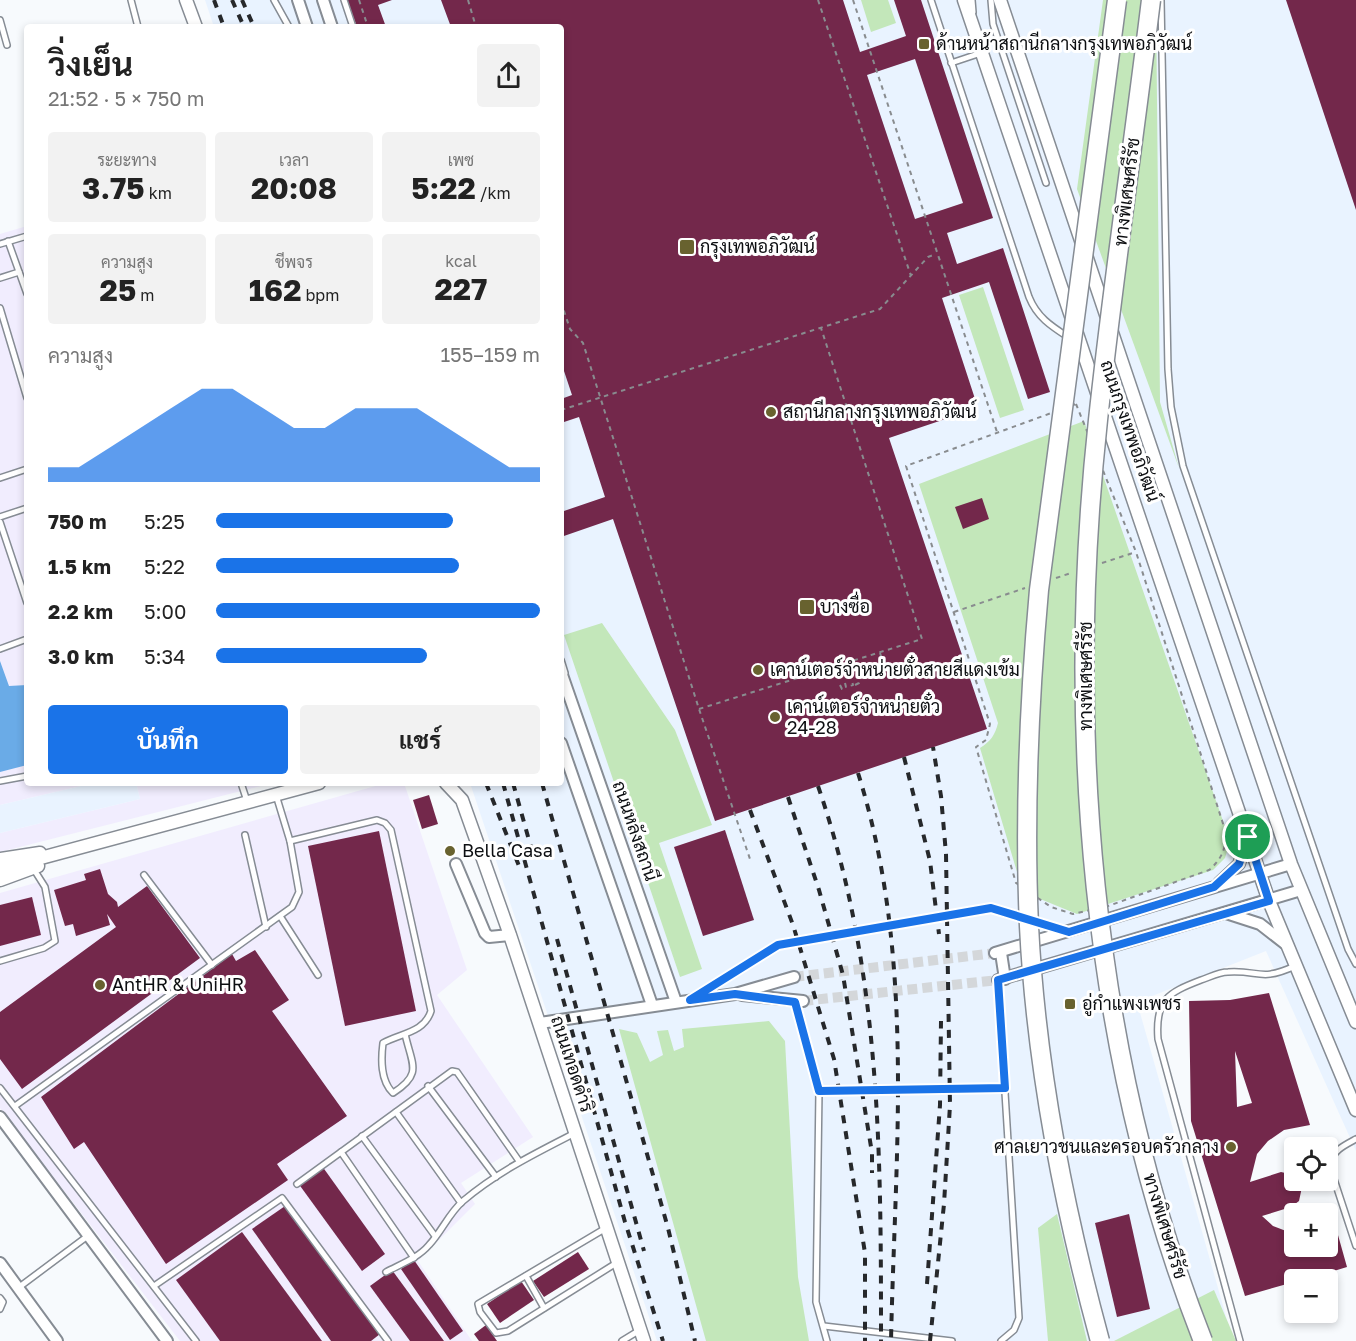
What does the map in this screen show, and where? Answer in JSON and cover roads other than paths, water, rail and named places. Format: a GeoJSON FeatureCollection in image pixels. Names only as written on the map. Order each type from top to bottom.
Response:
{"type":"FeatureCollection","features":[{"type":"Feature","properties":{"kind":"highway","name":"ทางพิเศษศรีรัช"},"geometry":{"type":"LineString","coordinates":[[1100,1341],[1073,1243],[1047,1101],[1029,928],[1027,851],[1032,674],[1039,590],[1117,0]]}},
{"type":"Feature","properties":{"kind":"highway","name":"ทางพิเศษศรีรัช"},"geometry":{"type":"LineString","coordinates":[[1151,0],[1097,432],[1086,599],[1087,779],[1102,938],[1123,1061],[1149,1171],[1170,1246],[1203,1341]]}},
{"type":"Feature","properties":{"kind":"street"},"geometry":{"type":"LineString","coordinates":[[186,0],[195,24]]}},
{"type":"Feature","properties":{"kind":"street"},"geometry":{"type":"LineString","coordinates":[[298,0],[306,24]]}},
{"type":"Feature","properties":{"kind":"street"},"geometry":{"type":"LineString","coordinates":[[323,0],[331,24]]}},
{"type":"Feature","properties":{"kind":"street","name":"ถนนกรุงเทพอภิวัฒน์"},"geometry":{"type":"LineString","coordinates":[[964,0],[1269,901],[1356,1110]]}},
{"type":"Feature","properties":{"kind":"street","name":"ถนนกรุงเทพอภิวัฒน์"},"geometry":{"type":"LineString","coordinates":[[1000,0],[1300,890],[1356,1022]]}},
{"type":"Feature","properties":{"kind":"street","name":"ถนนหลังสถานี"},"geometry":{"type":"LineString","coordinates":[[564,679],[580,719],[676,1002]]}},
{"type":"Feature","properties":{"kind":"street"},"geometry":{"type":"LineString","coordinates":[[564,752],[652,1005]]}},
{"type":"Feature","properties":{"kind":"street"},"geometry":{"type":"LineString","coordinates":[[0,869],[308,786]]}},
{"type":"Feature","properties":{"kind":"street","name":"ถนนเทอดดำริ"},"geometry":{"type":"LineString","coordinates":[[449,786],[462,800]]}},
{"type":"Feature","properties":{"kind":"street","name":"ถนนเทอดดำริ"},"geometry":{"type":"LineString","coordinates":[[457,786],[540,1023],[642,1336]]}},
{"type":"Feature","properties":{"kind":"street"},"geometry":{"type":"LineString","coordinates":[[1214,887],[1239,864],[1248,837]]}},
{"type":"Feature","properties":{"kind":"street"},"geometry":{"type":"LineString","coordinates":[[0,859],[22,854],[67,852]]}},
{"type":"Feature","properties":{"kind":"street"},"geometry":{"type":"LineString","coordinates":[[0,880],[67,852]]}},
{"type":"Feature","properties":{"kind":"street"},"geometry":{"type":"LineString","coordinates":[[456,864],[485,933],[489,937],[510,935]]}},
{"type":"Feature","properties":{"kind":"street"},"geometry":{"type":"LineString","coordinates":[[1291,864],[998,953],[1002,979],[1300,890]]}},
{"type":"Feature","properties":{"kind":"street"},"geometry":{"type":"LineString","coordinates":[[1226,913],[1260,924],[1287,945]]}},
{"type":"Feature","properties":{"kind":"street"},"geometry":{"type":"LineString","coordinates":[[540,1023],[735,994],[794,977]]}},
{"type":"Feature","properties":{"kind":"street"},"geometry":{"type":"LineString","coordinates":[[735,994],[799,1001]]}},
{"type":"Feature","properties":{"kind":"street"},"geometry":{"type":"LineString","coordinates":[[0,1117],[167,1341]]}},
{"type":"Feature","properties":{"kind":"street"},"geometry":{"type":"LineString","coordinates":[[0,1263],[57,1341]]}},
{"type":"Feature","properties":{"kind":"lane"},"geometry":{"type":"LineString","coordinates":[[130,0],[137,24]]}},
{"type":"Feature","properties":{"kind":"lane"},"geometry":{"type":"LineString","coordinates":[[274,0],[287,24]]}},
{"type":"Feature","properties":{"kind":"lane"},"geometry":{"type":"LineString","coordinates":[[344,0],[352,24]]}},
{"type":"Feature","properties":{"kind":"lane"},"geometry":{"type":"LineString","coordinates":[[931,0],[1034,310],[1044,321],[1083,347]]}},
{"type":"Feature","properties":{"kind":"lane"},"geometry":{"type":"LineString","coordinates":[[972,0],[974,29]]}},
{"type":"Feature","properties":{"kind":"lane"},"geometry":{"type":"LineString","coordinates":[[991,0],[993,24],[1046,183]]}},
{"type":"Feature","properties":{"kind":"lane"},"geometry":{"type":"LineString","coordinates":[[1161,0],[1168,369],[1171,407],[1183,466],[1348,950],[1356,963]]}},
{"type":"Feature","properties":{"kind":"lane"},"geometry":{"type":"LineString","coordinates":[[0,20],[7,45]]}},
{"type":"Feature","properties":{"kind":"lane"},"geometry":{"type":"LineString","coordinates":[[951,63],[982,53]]}},
{"type":"Feature","properties":{"kind":"lane"},"geometry":{"type":"LineString","coordinates":[[0,244],[24,237]]}},
{"type":"Feature","properties":{"kind":"lane"},"geometry":{"type":"LineString","coordinates":[[8,241],[24,286]]}},
{"type":"Feature","properties":{"kind":"lane"},"geometry":{"type":"LineString","coordinates":[[0,278],[19,272]]}},
{"type":"Feature","properties":{"kind":"lane"},"geometry":{"type":"LineString","coordinates":[[0,308],[24,388]]}},
{"type":"Feature","properties":{"kind":"lane"},"geometry":{"type":"LineString","coordinates":[[0,478],[24,470]]}},
{"type":"Feature","properties":{"kind":"lane"},"geometry":{"type":"LineString","coordinates":[[24,509],[0,520],[24,594]]}},
{"type":"Feature","properties":{"kind":"lane"},"geometry":{"type":"LineString","coordinates":[[0,649],[24,640]]}},
{"type":"Feature","properties":{"kind":"lane"},"geometry":{"type":"LineString","coordinates":[[564,669],[580,719]]}},
{"type":"Feature","properties":{"kind":"lane"},"geometry":{"type":"LineString","coordinates":[[0,781],[24,777]]}},
{"type":"Feature","properties":{"kind":"lane"},"geometry":{"type":"LineString","coordinates":[[242,786],[247,803]]}},
{"type":"Feature","properties":{"kind":"lane"},"geometry":{"type":"LineString","coordinates":[[15,1106],[266,927],[298,899],[299,892],[290,841],[276,795]]}},
{"type":"Feature","properties":{"kind":"lane"},"geometry":{"type":"LineString","coordinates":[[290,841],[377,820],[385,823],[391,830],[430,1011],[428,1021],[383,1043],[381,1057],[385,1080],[393,1093],[409,1083],[414,1074],[405,1034]]}},
{"type":"Feature","properties":{"kind":"lane"},"geometry":{"type":"LineString","coordinates":[[245,835],[266,927]]}},
{"type":"Feature","properties":{"kind":"lane"},"geometry":{"type":"LineString","coordinates":[[0,961],[44,948],[55,941],[45,887],[33,868]]}},
{"type":"Feature","properties":{"kind":"lane"},"geometry":{"type":"LineString","coordinates":[[144,875],[212,965]]}},
{"type":"Feature","properties":{"kind":"lane"},"geometry":{"type":"LineString","coordinates":[[690,1000],[778,945],[991,908],[1069,932]]}},
{"type":"Feature","properties":{"kind":"lane"},"geometry":{"type":"LineString","coordinates":[[280,916],[318,975]]}},
{"type":"Feature","properties":{"kind":"lane"},"geometry":{"type":"LineString","coordinates":[[1240,1341],[1158,1039],[1157,1022],[1163,1000],[1190,984],[1224,972],[1267,977],[1295,966]]}},
{"type":"Feature","properties":{"kind":"lane"},"geometry":{"type":"LineString","coordinates":[[1001,1341],[1014,1330],[1019,1318],[1005,1088],[1002,979]]}},
{"type":"Feature","properties":{"kind":"lane"},"geometry":{"type":"LineString","coordinates":[[799,1001],[819,1091],[816,1302],[827,1341]]}},
{"type":"Feature","properties":{"kind":"lane"},"geometry":{"type":"LineString","coordinates":[[297,1184],[448,1072],[458,1072],[519,1161]]}},
{"type":"Feature","properties":{"kind":"lane"},"geometry":{"type":"LineString","coordinates":[[428,1086],[496,1177]]}},
{"type":"Feature","properties":{"kind":"lane"},"geometry":{"type":"LineString","coordinates":[[0,1088],[196,1341]]}},
{"type":"Feature","properties":{"kind":"lane"},"geometry":{"type":"LineString","coordinates":[[819,1091],[1005,1088]]}},
{"type":"Feature","properties":{"kind":"lane"},"geometry":{"type":"LineString","coordinates":[[396,1112],[461,1203]]}},
{"type":"Feature","properties":{"kind":"lane"},"geometry":{"type":"LineString","coordinates":[[386,1272],[414,1258],[430,1244],[461,1203],[496,1177],[519,1161],[576,1132]]}},
{"type":"Feature","properties":{"kind":"lane"},"geometry":{"type":"LineString","coordinates":[[362,1136],[435,1236]]}},
{"type":"Feature","properties":{"kind":"lane"},"geometry":{"type":"LineString","coordinates":[[1356,1139],[1339,1147],[1329,1164],[1356,1246]]}},
{"type":"Feature","properties":{"kind":"lane"},"geometry":{"type":"LineString","coordinates":[[341,1152],[414,1258]]}},
{"type":"Feature","properties":{"kind":"lane"},"geometry":{"type":"LineString","coordinates":[[154,1286],[282,1198],[388,1341]]}},
{"type":"Feature","properties":{"kind":"lane"},"geometry":{"type":"LineString","coordinates":[[606,1228],[478,1304],[480,1312],[496,1333],[508,1331],[618,1262]]}},
{"type":"Feature","properties":{"kind":"lane"},"geometry":{"type":"LineString","coordinates":[[18,1288],[90,1235]]}},
{"type":"Feature","properties":{"kind":"lane"},"geometry":{"type":"LineString","coordinates":[[526,1276],[544,1308]]}},
{"type":"Feature","properties":{"kind":"lane"},"geometry":{"type":"LineString","coordinates":[[0,1298],[3,1302],[0,1308]]}},
{"type":"Feature","properties":{"kind":"lane"},"geometry":{"type":"LineString","coordinates":[[824,1326],[952,1341]]}},
{"type":"Feature","properties":{"kind":"lane"},"geometry":{"type":"LineString","coordinates":[[622,1341],[642,1336]]}},
{"type":"Feature","properties":{"kind":"water"},"geometry":{"type":"Polygon","coordinates":[[[0,661],[9,686],[24,685],[24,766],[0,772],[0,661]]]}},
{"type":"Feature","properties":{"kind":"tunnel"},"geometry":{"type":"LineString","coordinates":[[794,977],[995,953]]}},
{"type":"Feature","properties":{"kind":"tunnel"},"geometry":{"type":"LineString","coordinates":[[803,1001],[998,980]]}},
{"type":"Feature","properties":{"kind":"railway"},"geometry":{"type":"LineString","coordinates":[[214,0],[223,24]]}},
{"type":"Feature","properties":{"kind":"railway"},"geometry":{"type":"LineString","coordinates":[[232,0],[243,24]]}},
{"type":"Feature","properties":{"kind":"railway"},"geometry":{"type":"LineString","coordinates":[[242,0],[253,24]]}},
{"type":"Feature","properties":{"kind":"railway"},"geometry":{"type":"LineString","coordinates":[[930,1341],[944,1204],[950,1105],[946,854],[941,796],[933,747]]}},
{"type":"Feature","properties":{"kind":"railway"},"geometry":{"type":"LineString","coordinates":[[904,757],[930,861],[939,934]]}},
{"type":"Feature","properties":{"kind":"railway"},"geometry":{"type":"LineString","coordinates":[[858,773],[876,842],[888,913],[895,983],[898,1126],[891,1341]]}},
{"type":"Feature","properties":{"kind":"railway"},"geometry":{"type":"LineString","coordinates":[[487,786],[519,866]]}},
{"type":"Feature","properties":{"kind":"railway"},"geometry":{"type":"LineString","coordinates":[[504,786],[625,1222],[663,1341]]}},
{"type":"Feature","properties":{"kind":"railway"},"geometry":{"type":"LineString","coordinates":[[514,786],[534,858]]}},
{"type":"Feature","properties":{"kind":"railway"},"geometry":{"type":"LineString","coordinates":[[543,786],[668,1228],[695,1341]]}},
{"type":"Feature","properties":{"kind":"railway"},"geometry":{"type":"LineString","coordinates":[[818,786],[839,855],[866,992],[878,1130],[881,1341]]}},
{"type":"Feature","properties":{"kind":"railway"},"geometry":{"type":"LineString","coordinates":[[788,797],[819,890],[843,975],[872,1153],[872,1173]]}},
{"type":"Feature","properties":{"kind":"railway"},"geometry":{"type":"LineString","coordinates":[[750,810],[793,925],[834,1059],[865,1253],[865,1341]]}},
{"type":"Feature","properties":{"kind":"railway"},"geometry":{"type":"LineString","coordinates":[[557,939],[644,1251]]}},
{"type":"Feature","properties":{"kind":"railway"},"geometry":{"type":"LineString","coordinates":[[927,1284],[940,1105],[941,1021]]}},
{"type":"Feature","properties":{"kind":"place","name":"ด้านหน้าสถานีกลางกรุงเทพอภิวัฒน์"},"geometry":{"type":"Point","coordinates":[924,44]}},
{"type":"Feature","properties":{"kind":"place","name":"กรุงเทพอภิวัฒน์"},"geometry":{"type":"Point","coordinates":[687,247]}},
{"type":"Feature","properties":{"kind":"place","name":"สถานีกลางกรุงเทพอภิวัฒน์"},"geometry":{"type":"Point","coordinates":[771,412]}},
{"type":"Feature","properties":{"kind":"place","name":"บางซื่อ"},"geometry":{"type":"Point","coordinates":[807,607]}},
{"type":"Feature","properties":{"kind":"place","name":"เคาน์เตอร์จำหน่ายตั๋วสายสีแดงเข้ม"},"geometry":{"type":"Point","coordinates":[758,670]}},
{"type":"Feature","properties":{"kind":"place","name":"เคาน์เตอร์จำหน่ายตั๋ว 24-28"},"geometry":{"type":"Point","coordinates":[775,717]}},
{"type":"Feature","properties":{"kind":"place","name":"Bella Casa"},"geometry":{"type":"Point","coordinates":[450,851]}},
{"type":"Feature","properties":{"kind":"place","name":"AntHR & UniHR"},"geometry":{"type":"Point","coordinates":[100,985]}},
{"type":"Feature","properties":{"kind":"place","name":"อู่กำแพงเพชร"},"geometry":{"type":"Point","coordinates":[1070,1004]}},
{"type":"Feature","properties":{"kind":"place","name":"ศาลเยาวชนและครอบครัวกลาง"},"geometry":{"type":"Point","coordinates":[1231,1147]}}]}
